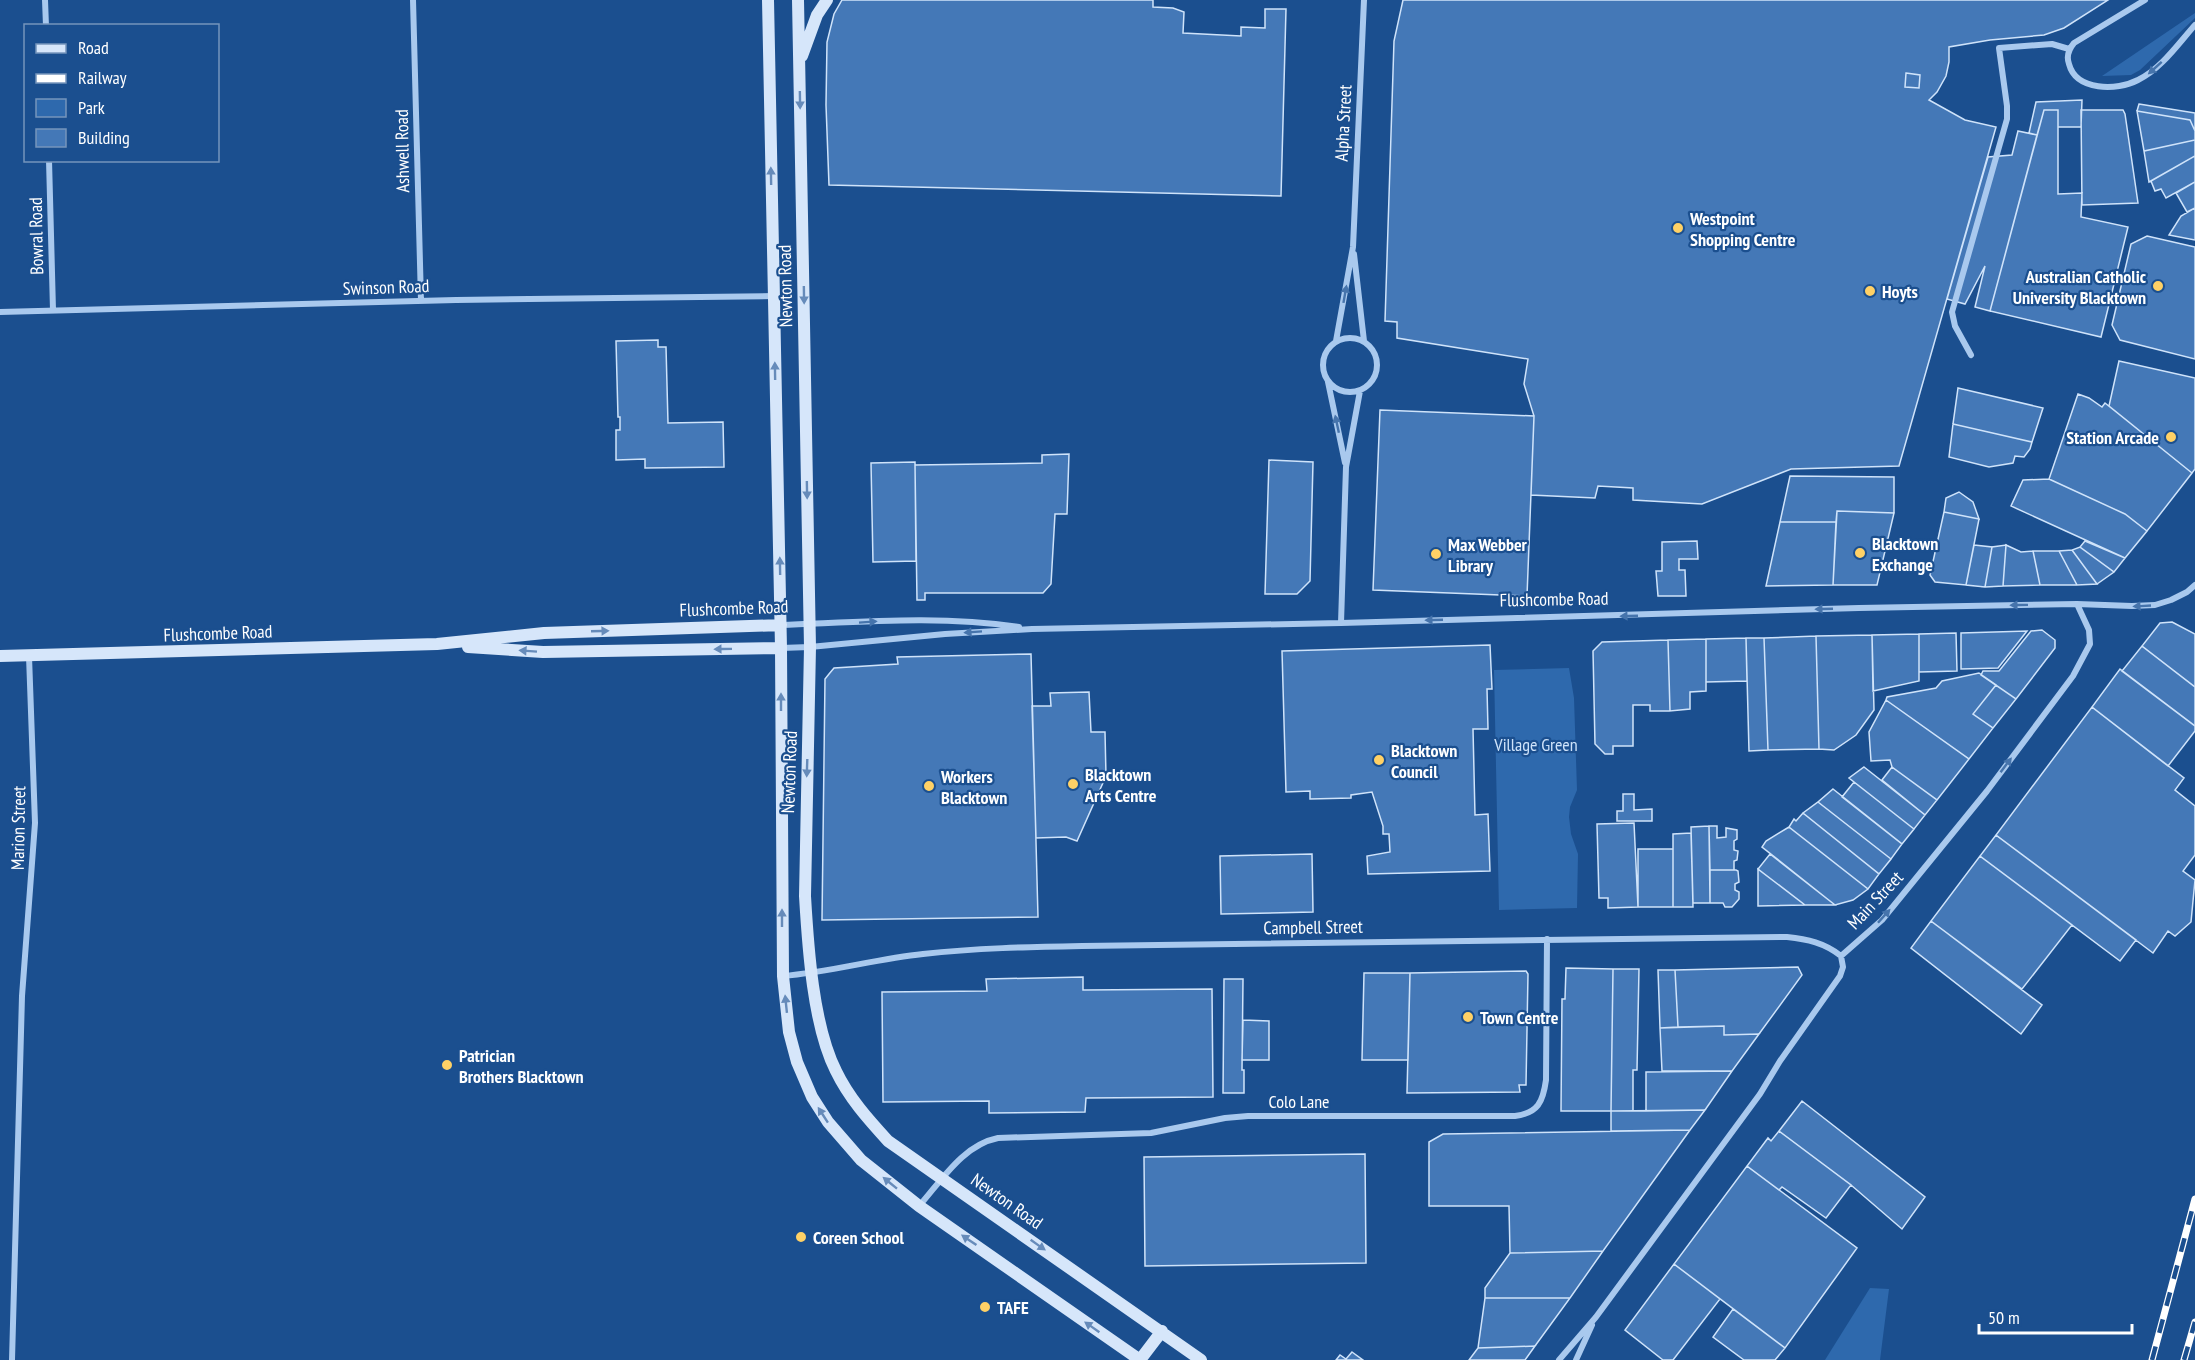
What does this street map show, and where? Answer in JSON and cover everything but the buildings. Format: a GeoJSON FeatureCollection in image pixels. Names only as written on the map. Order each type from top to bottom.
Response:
{"type":"FeatureCollection","features":[{"type":"Feature","properties":{"kind":"main road","name":"Newton Road"},"geometry":{"type":"LineString","coordinates":[[768,0],[781,625],[783,976],[789,1032],[797,1062],[812,1096],[828,1122],[861,1160],[919,1206],[1140,1360]]}},
{"type":"Feature","properties":{"kind":"main road","name":"Newton Road"},"geometry":{"type":"LineString","coordinates":[[798,0],[810,624],[806,896],[813,974],[823,1040],[836,1071],[850,1095],[888,1141],[1201,1360]]}},
{"type":"Feature","properties":{"kind":"main road"},"geometry":{"type":"LineString","coordinates":[[799,63],[817,15],[827,0]]}},
{"type":"Feature","properties":{"kind":"main road","name":"Flushcombe Road"},"geometry":{"type":"LineString","coordinates":[[0,656],[437,644],[544,633],[781,625]]}},
{"type":"Feature","properties":{"kind":"main road","name":"Flushcombe Road"},"geometry":{"type":"LineString","coordinates":[[437,644],[543,652],[781,648]]}},
{"type":"Feature","properties":{"kind":"main road"},"geometry":{"type":"LineString","coordinates":[[1140,1360],[1162,1331]]}},
{"type":"Feature","properties":{"kind":"street"},"geometry":{"type":"LineString","coordinates":[[45,0],[46,24]]}},
{"type":"Feature","properties":{"kind":"street","name":"Ashwell Road"},"geometry":{"type":"LineString","coordinates":[[413,0],[421,301]]}},
{"type":"Feature","properties":{"kind":"street","name":"Alpha Street"},"geometry":{"type":"LineString","coordinates":[[1336,341],[1353,247],[1364,0]]}},
{"type":"Feature","properties":{"kind":"street"},"geometry":{"type":"LineString","coordinates":[[2145,0],[2074,43],[2069,49],[2067,59],[2069,67],[2081,82],[2095,86],[2127,84],[2145,77],[2161,63],[2195,25]]}},
{"type":"Feature","properties":{"kind":"street"},"geometry":{"type":"LineString","coordinates":[[1971,354],[1955,326],[1952,312],[2007,119],[1999,48],[2052,44],[2069,49]]}},
{"type":"Feature","properties":{"kind":"street","name":"Bowral Road"},"geometry":{"type":"LineString","coordinates":[[49,162],[52,310]]}},
{"type":"Feature","properties":{"kind":"street","name":"Alpha Street"},"geometry":{"type":"LineString","coordinates":[[1353,247],[1364,341]]}},
{"type":"Feature","properties":{"kind":"street","name":"Swinson Road"},"geometry":{"type":"LineString","coordinates":[[0,312],[421,301],[774,296]]}},
{"type":"Feature","properties":{"kind":"street"},"geometry":{"type":"LineString","coordinates":[[1328,381],[1342,391],[1360,391],[1371,383],[1377,370],[1375,353],[1364,341],[1350,337],[1336,341],[1325,353],[1323,369],[1328,381],[1346,467]]}},
{"type":"Feature","properties":{"kind":"street"},"geometry":{"type":"LineString","coordinates":[[1341,623],[1346,467],[1360,391]]}},
{"type":"Feature","properties":{"kind":"street"},"geometry":{"type":"LineString","coordinates":[[2077,604],[2155,605],[2187,592],[2195,585]]}},
{"type":"Feature","properties":{"kind":"street","name":"Flushcombe Road"},"geometry":{"type":"LineString","coordinates":[[781,648],[1032,629],[2077,604]]}},
{"type":"Feature","properties":{"kind":"street","name":"Main Street"},"geometry":{"type":"LineString","coordinates":[[1841,956],[1889,910],[1987,791],[2073,676],[2090,644],[2089,630],[2077,604]]}},
{"type":"Feature","properties":{"kind":"street","name":"Flushcombe Road"},"geometry":{"type":"LineString","coordinates":[[781,625],[903,619],[978,621],[1032,629]]}},
{"type":"Feature","properties":{"kind":"street","name":"Marion Street"},"geometry":{"type":"LineString","coordinates":[[12,1360],[22,996],[35,824],[29,656]]}},
{"type":"Feature","properties":{"kind":"street","name":"Campbell Street"},"geometry":{"type":"LineString","coordinates":[[783,976],[813,974],[921,954],[984,949],[1786,937],[1814,941],[1830,947],[1841,956]]}},
{"type":"Feature","properties":{"kind":"street","name":"Colo Lane"},"geometry":{"type":"LineString","coordinates":[[919,1206],[963,1156],[975,1146],[998,1138],[1151,1133],[1225,1118],[1248,1116],[1515,1116],[1532,1112],[1540,1101],[1546,1080],[1547,939]]}},
{"type":"Feature","properties":{"kind":"street"},"geometry":{"type":"LineString","coordinates":[[1559,1360],[1596,1317],[1760,1094],[1780,1061],[1840,976],[1843,967],[1841,956]]}},
{"type":"Feature","properties":{"kind":"street"},"geometry":{"type":"LineString","coordinates":[[1576,1360],[1596,1317]]}},
{"type":"Feature","properties":{"kind":"green space"},"geometry":{"type":"Polygon","coordinates":[[[2195,13],[2195,18],[2140,70],[2131,75],[2102,76],[2195,13]]]}},
{"type":"Feature","properties":{"kind":"green space","name":"Village Green"},"geometry":{"type":"Polygon","coordinates":[[[1569,668],[1574,698],[1577,790],[1570,807],[1569,817],[1571,834],[1578,854],[1577,908],[1499,910],[1494,670],[1569,668]]]}},
{"type":"Feature","properties":{"kind":"green space"},"geometry":{"type":"Polygon","coordinates":[[[1870,1288],[1889,1289],[1880,1360],[1825,1360],[1870,1288]]]}},
{"type":"Feature","properties":{"kind":"railway"},"geometry":{"type":"LineString","coordinates":[[2152,1360],[2195,1199]]}},
{"type":"Feature","properties":{"kind":"railway"},"geometry":{"type":"LineString","coordinates":[[2184,1360],[2195,1322]]}},
{"type":"Feature","properties":{"kind":"place","name":"Westpoint Shopping Centre"},"geometry":{"type":"Point","coordinates":[1678,228]}},
{"type":"Feature","properties":{"kind":"place","name":"Australian Catholic University Blacktown"},"geometry":{"type":"Point","coordinates":[2158,286]}},
{"type":"Feature","properties":{"kind":"place","name":"Hoyts"},"geometry":{"type":"Point","coordinates":[1870,291]}},
{"type":"Feature","properties":{"kind":"place","name":"Station Arcade"},"geometry":{"type":"Point","coordinates":[2171,437]}},
{"type":"Feature","properties":{"kind":"place","name":"Blacktown Exchange"},"geometry":{"type":"Point","coordinates":[1860,553]}},
{"type":"Feature","properties":{"kind":"place","name":"Max Webber Library"},"geometry":{"type":"Point","coordinates":[1436,554]}},
{"type":"Feature","properties":{"kind":"place","name":"Blacktown Council"},"geometry":{"type":"Point","coordinates":[1379,760]}},
{"type":"Feature","properties":{"kind":"place","name":"Blacktown Arts Centre"},"geometry":{"type":"Point","coordinates":[1073,784]}},
{"type":"Feature","properties":{"kind":"place","name":"Workers Blacktown"},"geometry":{"type":"Point","coordinates":[929,786]}},
{"type":"Feature","properties":{"kind":"place","name":"Town Centre"},"geometry":{"type":"Point","coordinates":[1468,1017]}},
{"type":"Feature","properties":{"kind":"place","name":"Patrician Brothers Blacktown"},"geometry":{"type":"Point","coordinates":[447,1065]}},
{"type":"Feature","properties":{"kind":"place","name":"Coreen School"},"geometry":{"type":"Point","coordinates":[801,1237]}},
{"type":"Feature","properties":{"kind":"place","name":"TAFE"},"geometry":{"type":"Point","coordinates":[985,1307]}}]}
